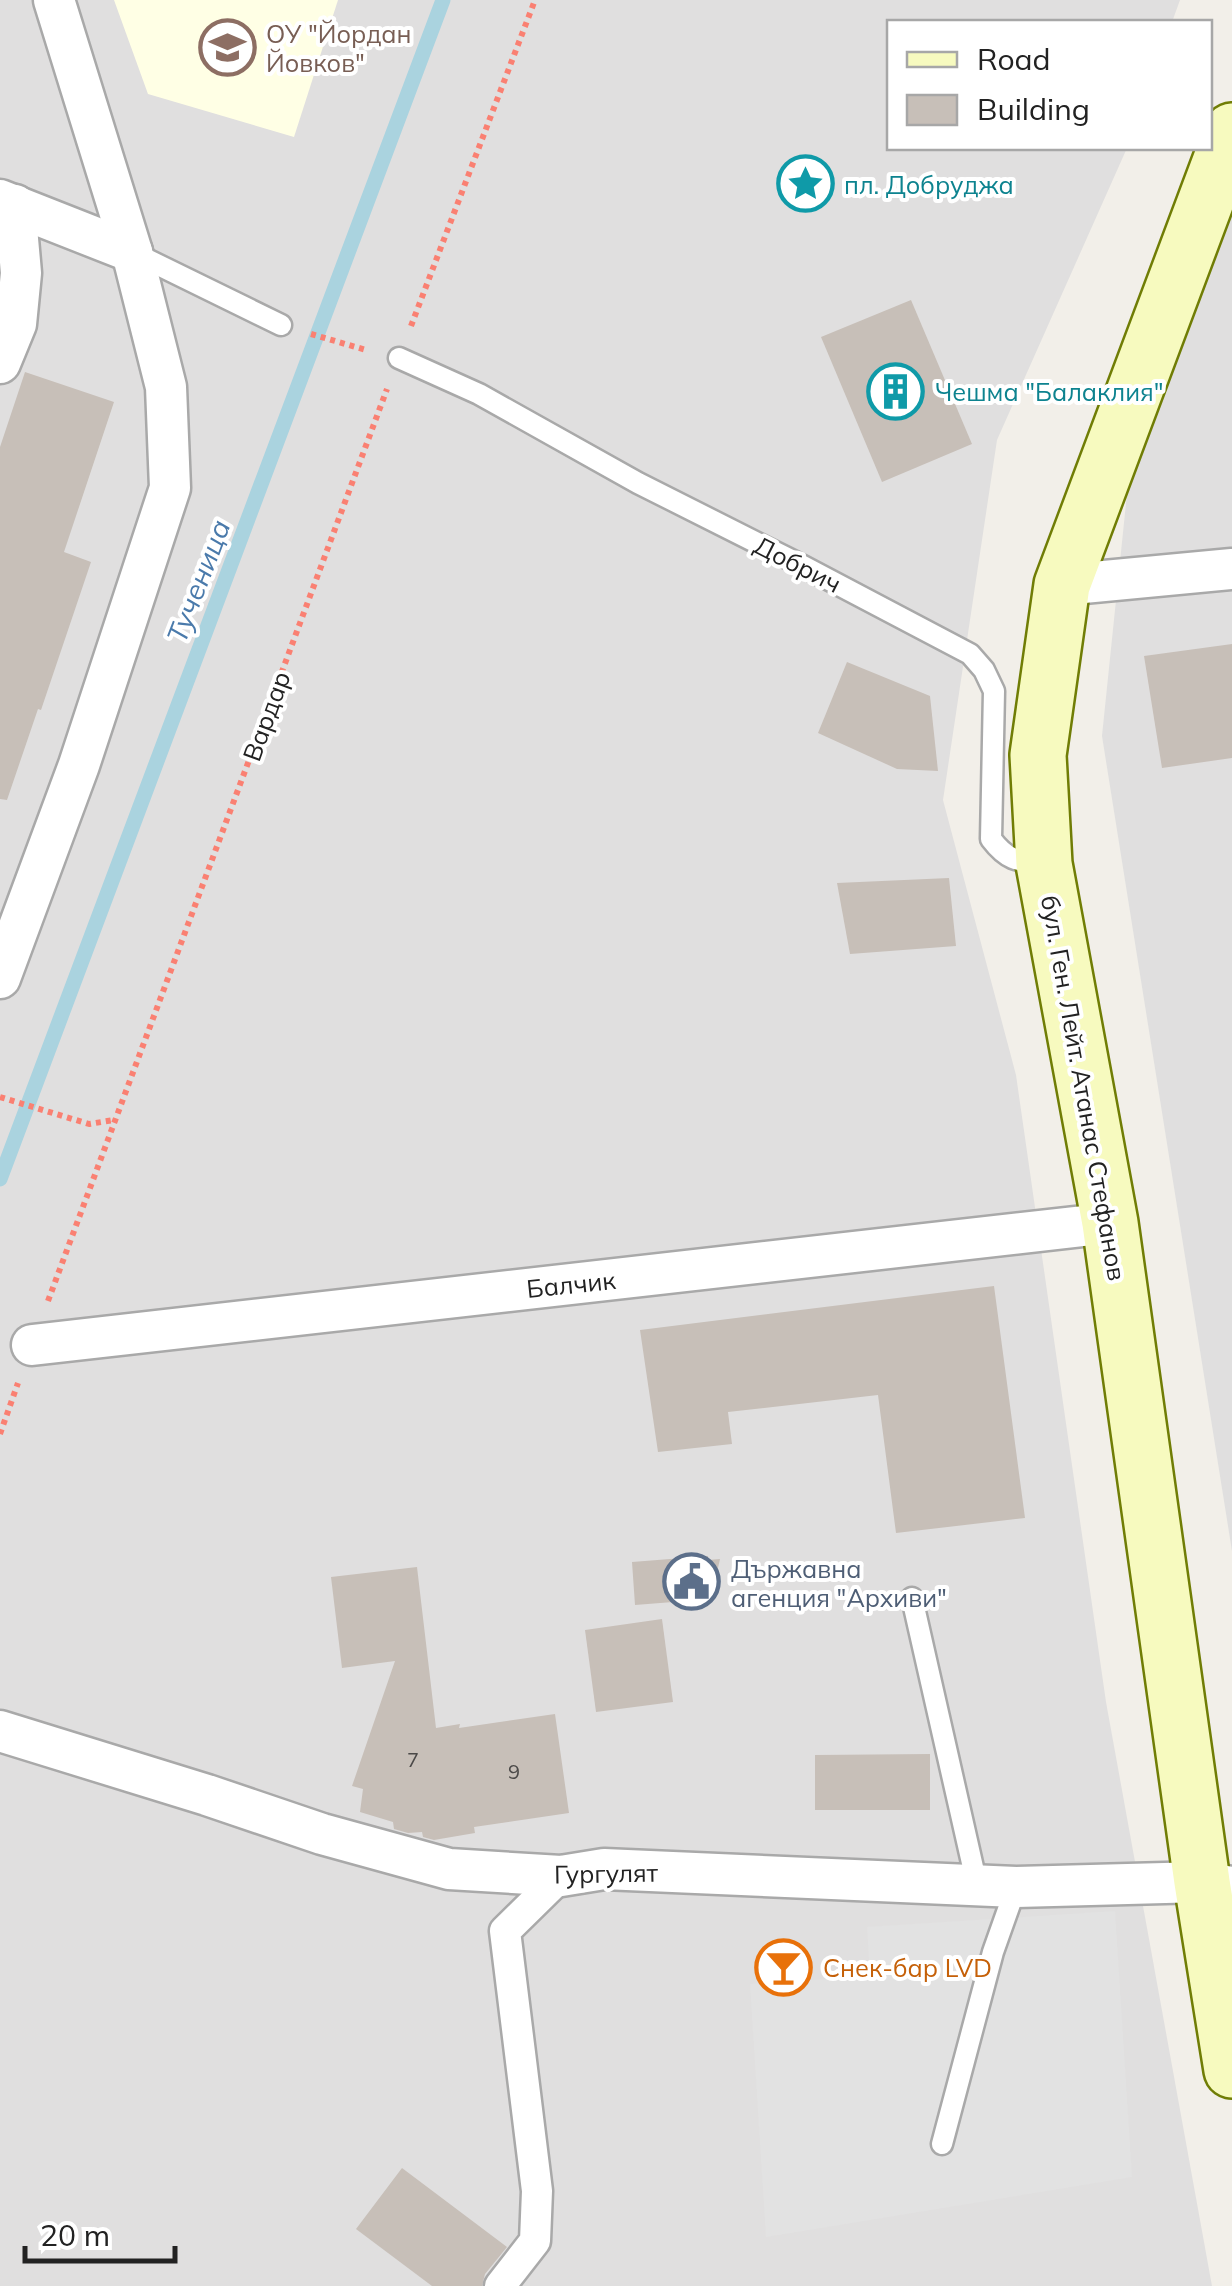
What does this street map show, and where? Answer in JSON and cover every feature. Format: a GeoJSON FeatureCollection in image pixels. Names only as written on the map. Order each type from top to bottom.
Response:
{"type":"FeatureCollection","features":[{"type":"Feature","properties":{"kind":"main road","name":"бул. Ген. Лейт. Атанас Стефанов"},"geometry":{"type":"LineString","coordinates":[[1232,131],[1062,586],[1038,754],[1044,864],[1110,1222],[1217,1884],[1232,2070]]}},
{"type":"Feature","properties":{"kind":"street"},"geometry":{"type":"LineString","coordinates":[[0,978],[79,765],[170,488],[166,387],[132,252],[54,0]]}},
{"type":"Feature","properties":{"kind":"street"},"geometry":{"type":"LineString","coordinates":[[7,202],[132,252]]}},
{"type":"Feature","properties":{"kind":"street"},"geometry":{"type":"LineString","coordinates":[[0,363],[16,324],[21,273],[7,202]]}},
{"type":"Feature","properties":{"kind":"street"},"geometry":{"type":"LineString","coordinates":[[1062,586],[1232,568]]}},
{"type":"Feature","properties":{"kind":"street","name":"Балчик"},"geometry":{"type":"LineString","coordinates":[[32,1345],[1110,1222]]}},
{"type":"Feature","properties":{"kind":"street","name":"Гургулят"},"geometry":{"type":"LineString","coordinates":[[0,1731],[322,1834],[449,1869],[561,1876],[604,1869],[996,1886],[1217,1884]]}},
{"type":"Feature","properties":{"kind":"street"},"geometry":{"type":"LineString","coordinates":[[500,2286],[535,2242],[537,2191],[505,1931],[561,1876]]}},
{"type":"Feature","properties":{"kind":"lane"},"geometry":{"type":"LineString","coordinates":[[132,252],[280,324]]}},
{"type":"Feature","properties":{"kind":"lane","name":"Добрич"},"geometry":{"type":"LineString","coordinates":[[399,358],[479,394],[638,482],[970,654],[984,670],[994,691],[991,839],[1002,854],[1044,864]]}},
{"type":"Feature","properties":{"kind":"lane"},"geometry":{"type":"LineString","coordinates":[[912,1598],[996,1886],[993,1952],[942,2144]]}},
{"type":"Feature","properties":{"kind":"path","name":"Вардар"},"geometry":{"type":"LineString","coordinates":[[0,1434],[535,0]]}},
{"type":"Feature","properties":{"kind":"path"},"geometry":{"type":"LineString","coordinates":[[0,1097],[88,1124],[116,1119]]}},
{"type":"Feature","properties":{"kind":"shaded area"},"geometry":{"type":"Polygon","coordinates":[[[0,0],[1180,0],[1173,20],[887,20],[887,150],[1126,150],[997,440],[943,800],[1016,1075],[1106,1702],[1212,2286],[0,2286],[0,0]]]}},
{"type":"Feature","properties":{"kind":"shaded area","name":"ОУ \"Йордан Йовков\""},"geometry":{"type":"Polygon","coordinates":[[[114,0],[338,0],[294,137],[148,94],[114,0]]]}},
{"type":"Feature","properties":{"kind":"shaded area"},"geometry":{"type":"Polygon","coordinates":[[[1232,174],[1232,1551],[1102,736],[1134,426],[1232,174]]]}},
{"type":"Feature","properties":{"kind":"shaded area"},"geometry":{"type":"Polygon","coordinates":[[[1115,1911],[1132,2177],[766,2237],[750,1984],[870,1976],[867,1927],[1115,1911]]]}},
{"type":"Feature","properties":{"kind":"building","name":"Чешма \"Балаклия\""},"geometry":{"type":"Polygon","coordinates":[[[911,300],[972,444],[882,482],[821,337],[911,300]]]}},
{"type":"Feature","properties":{"kind":"building"},"geometry":{"type":"Polygon","coordinates":[[[25,372],[114,402],[64,552],[91,562],[7,800],[0,799],[0,447],[25,372]]]}},
{"type":"Feature","properties":{"kind":"building"},"geometry":{"type":"Polygon","coordinates":[[[1232,644],[1232,758],[1162,768],[1144,656],[1232,644]]]}},
{"type":"Feature","properties":{"kind":"building"},"geometry":{"type":"Polygon","coordinates":[[[847,662],[930,696],[938,771],[897,769],[818,733],[847,662]]]}},
{"type":"Feature","properties":{"kind":"building"},"geometry":{"type":"Polygon","coordinates":[[[949,878],[956,946],[850,954],[837,883],[949,878]]]}},
{"type":"Feature","properties":{"kind":"building"},"geometry":{"type":"Polygon","coordinates":[[[994,1286],[1025,1518],[896,1533],[878,1395],[728,1412],[732,1444],[658,1452],[640,1330],[994,1286]]]}},
{"type":"Feature","properties":{"kind":"building"},"geometry":{"type":"Polygon","coordinates":[[[708,1556],[708,1560],[720,1559],[711,1599],[635,1605],[632,1562],[708,1556]]]}},
{"type":"Feature","properties":{"kind":"building"},"geometry":{"type":"Polygon","coordinates":[[[417,1567],[436,1728],[555,1714],[569,1813],[474,1827],[475,1833],[434,1840],[423,1837],[422,1832],[394,1829],[393,1822],[360,1812],[363,1789],[352,1786],[395,1661],[342,1668],[331,1577],[417,1567]]]}},
{"type":"Feature","properties":{"kind":"building"},"geometry":{"type":"Polygon","coordinates":[[[662,1619],[673,1702],[596,1712],[585,1630],[662,1619]]]}},
{"type":"Feature","properties":{"kind":"building"},"geometry":{"type":"Polygon","coordinates":[[[930,1754],[930,1810],[815,1810],[815,1755],[930,1754]]]}},
{"type":"Feature","properties":{"kind":"building"},"geometry":{"type":"Polygon","coordinates":[[[402,2168],[507,2247],[485,2274],[482,2286],[432,2286],[356,2229],[402,2168]]]}},
{"type":"Feature","properties":{"kind":"waterway","name":"Тученица"},"geometry":{"type":"LineString","coordinates":[[0,1179],[443,0]]}},
{"type":"Feature","properties":{"kind":"place","name":"ОУ \"Йордан Йовков\""},"geometry":{"type":"Point","coordinates":[227,47]}},
{"type":"Feature","properties":{"kind":"place","name":"пл. Добруджа"},"geometry":{"type":"Point","coordinates":[805,184]}},
{"type":"Feature","properties":{"kind":"place","name":"Чешма \"Балаклия\""},"geometry":{"type":"Point","coordinates":[896,391]}},
{"type":"Feature","properties":{"kind":"place","name":"Държавна агенция \"Архиви\""},"geometry":{"type":"Point","coordinates":[692,1582]}},
{"type":"Feature","properties":{"kind":"place","name":"Снек-бар LVD"},"geometry":{"type":"Point","coordinates":[784,1967]}}]}
